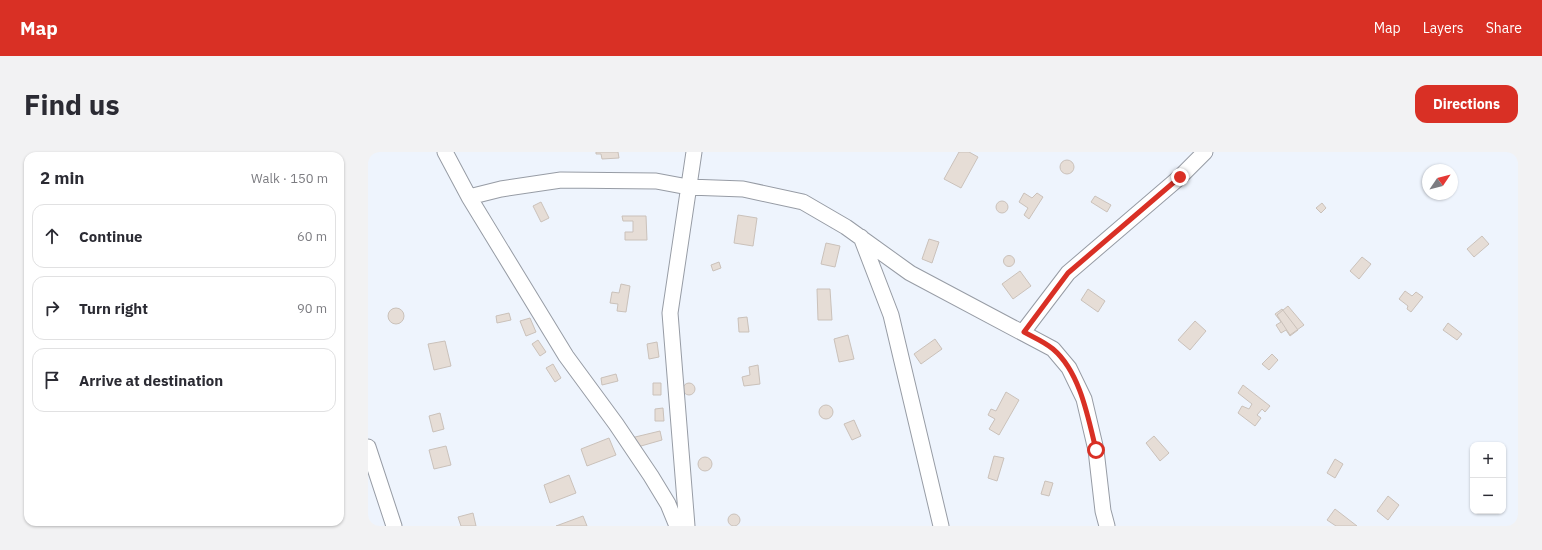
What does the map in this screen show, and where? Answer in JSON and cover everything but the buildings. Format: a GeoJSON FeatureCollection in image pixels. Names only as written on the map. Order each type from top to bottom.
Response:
{"type":"FeatureCollection","features":[{"type":"Feature","properties":{"kind":"street"},"geometry":{"type":"LineString","coordinates":[[445,152],[469,197],[566,356],[616,424],[654,482],[668,504],[677,526]]}},
{"type":"Feature","properties":{"kind":"street"},"geometry":{"type":"LineString","coordinates":[[687,526],[670,313],[694,152]]}},
{"type":"Feature","properties":{"kind":"street"},"geometry":{"type":"LineString","coordinates":[[1024,332],[1068,273],[1180,177],[1205,152]]}},
{"type":"Feature","properties":{"kind":"street"},"geometry":{"type":"LineString","coordinates":[[469,197],[501,189],[561,180],[656,181],[688,187],[743,189],[803,202],[846,227],[910,273],[1024,332],[1053,349],[1069,368],[1084,399],[1096,450],[1103,511],[1107,526]]}},
{"type":"Feature","properties":{"kind":"street"},"geometry":{"type":"LineString","coordinates":[[861,237],[891,315],[941,526]]}},
{"type":"Feature","properties":{"kind":"street"},"geometry":{"type":"LineString","coordinates":[[368,447],[394,526]]}},
{"type":"Feature","properties":{"kind":"route"},"geometry":{"type":"LineString","coordinates":[[1096,450],[1084,399],[1069,368],[1053,349],[1024,332],[1068,273],[1180,177]]}}]}
